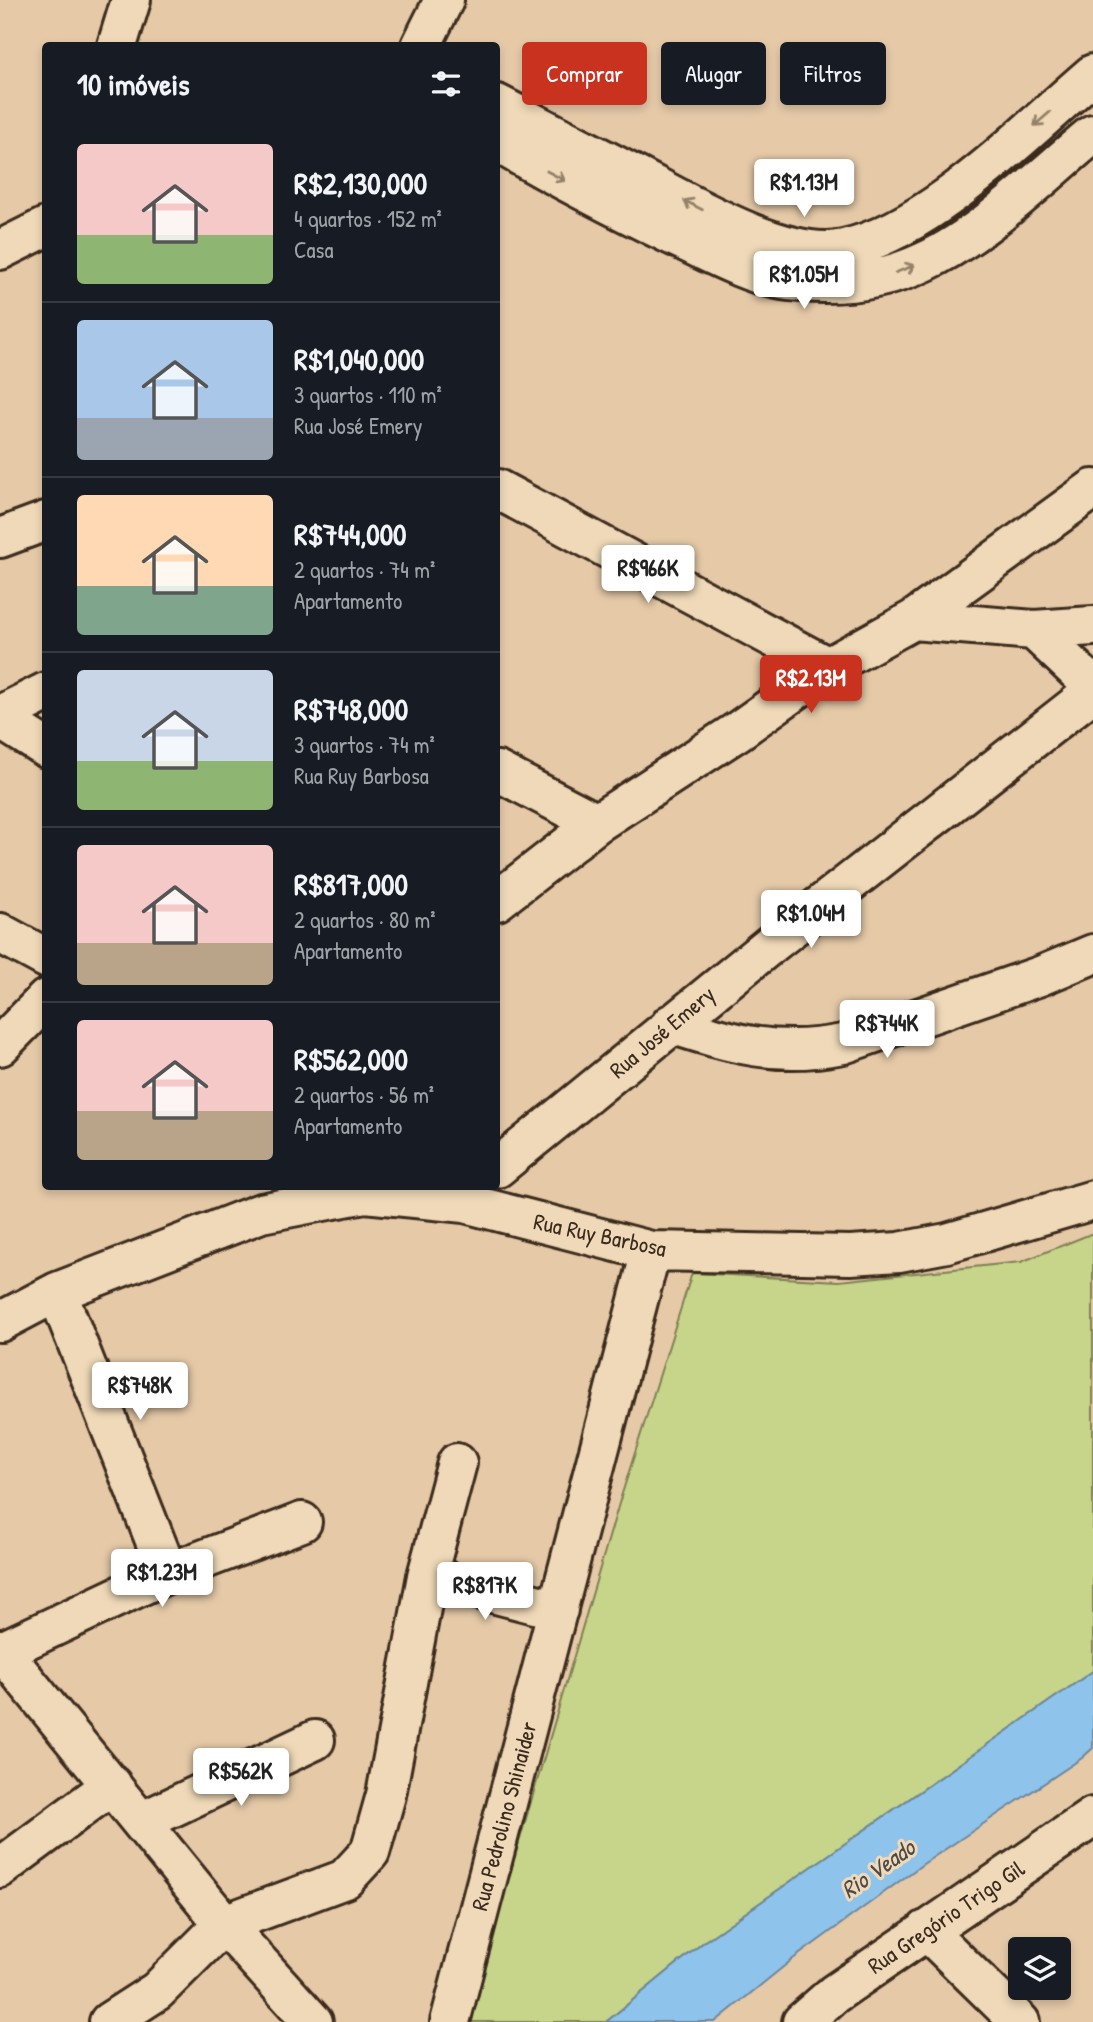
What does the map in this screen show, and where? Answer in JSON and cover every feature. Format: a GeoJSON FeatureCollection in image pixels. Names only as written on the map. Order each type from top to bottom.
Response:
{"type":"FeatureCollection","features":[{"type":"Feature","properties":{"kind":"street"},"geometry":{"type":"LineString","coordinates":[[118,42],[131,0]]}},
{"type":"Feature","properties":{"kind":"street"},"geometry":{"type":"LineString","coordinates":[[423,42],[444,0]]}},
{"type":"Feature","properties":{"kind":"street"},"geometry":{"type":"LineString","coordinates":[[500,106],[728,224],[788,246],[829,251],[865,244],[905,224],[966,183],[1091,79]]}},
{"type":"Feature","properties":{"kind":"street"},"geometry":{"type":"LineString","coordinates":[[500,144],[627,213],[721,259],[786,281],[845,283],[887,276],[925,262],[966,236],[1093,134]]}},
{"type":"Feature","properties":{"kind":"street"},"geometry":{"type":"LineString","coordinates":[[0,250],[42,228]]}},
{"type":"Feature","properties":{"kind":"street"},"geometry":{"type":"LineString","coordinates":[[500,899],[597,823],[738,731],[828,667],[912,620],[1093,489]]}},
{"type":"Feature","properties":{"kind":"street"},"geometry":{"type":"LineString","coordinates":[[500,491],[828,667]]}},
{"type":"Feature","properties":{"kind":"street"},"geometry":{"type":"LineString","coordinates":[[0,538],[42,522]]}},
{"type":"Feature","properties":{"kind":"street"},"geometry":{"type":"LineString","coordinates":[[912,620],[1034,629],[1093,626]]}},
{"type":"Feature","properties":{"kind":"street"},"geometry":{"type":"LineString","coordinates":[[1034,629],[1093,685]]}},
{"type":"Feature","properties":{"kind":"street","name":"Rua José Emery"},"geometry":{"type":"LineString","coordinates":[[500,1166],[671,1024],[1093,692]]}},
{"type":"Feature","properties":{"kind":"street"},"geometry":{"type":"LineString","coordinates":[[42,694],[0,717],[42,745]]}},
{"type":"Feature","properties":{"kind":"street"},"geometry":{"type":"LineString","coordinates":[[500,773],[597,823]]}},
{"type":"Feature","properties":{"kind":"street"},"geometry":{"type":"LineString","coordinates":[[0,933],[42,956]]}},
{"type":"Feature","properties":{"kind":"street"},"geometry":{"type":"LineString","coordinates":[[671,1024],[758,1049],[815,1050],[843,1044],[1027,981],[1093,954]]}},
{"type":"Feature","properties":{"kind":"street"},"geometry":{"type":"LineString","coordinates":[[0,1003],[42,994]]}},
{"type":"Feature","properties":{"kind":"street"},"geometry":{"type":"LineString","coordinates":[[0,1046],[42,1003]]}},
{"type":"Feature","properties":{"kind":"street","name":"Rua Ruy Barbosa"},"geometry":{"type":"LineString","coordinates":[[0,1322],[57,1292],[261,1213],[365,1193],[469,1195],[651,1251],[850,1255],[899,1252],[947,1243],[1093,1200]]}},
{"type":"Feature","properties":{"kind":"street","name":"Rua Pedrolino Shinaider"},"geometry":{"type":"LineString","coordinates":[[450,2022],[651,1251]]}},
{"type":"Feature","properties":{"kind":"street"},"geometry":{"type":"LineString","coordinates":[[57,1292],[168,1573]]}},
{"type":"Feature","properties":{"kind":"street"},"geometry":{"type":"LineString","coordinates":[[110,2022],[156,1991],[224,1924],[345,1879],[370,1852],[386,1795],[427,1576],[457,1462]]}},
{"type":"Feature","properties":{"kind":"street"},"geometry":{"type":"LineString","coordinates":[[302,1522],[168,1573],[1,1650],[224,1924],[313,2022]]}},
{"type":"Feature","properties":{"kind":"street"},"geometry":{"type":"LineString","coordinates":[[427,1576],[558,1610]]}},
{"type":"Feature","properties":{"kind":"street"},"geometry":{"type":"LineString","coordinates":[[141,1822],[315,1740]]}},
{"type":"Feature","properties":{"kind":"street"},"geometry":{"type":"LineString","coordinates":[[0,1868],[111,1785]]}},
{"type":"Feature","properties":{"kind":"street","name":"Rua Gregório Trigo Gil"},"geometry":{"type":"LineString","coordinates":[[802,2022],[834,1994],[1093,1817]]}},
{"type":"Feature","properties":{"kind":"street"},"geometry":{"type":"LineString","coordinates":[[926,1930],[1020,2022]]}},
{"type":"Feature","properties":{"kind":"green space"},"geometry":{"type":"Polygon","coordinates":[[[1093,1233],[1093,1671],[705,1941],[606,2022],[466,2022],[620,1500],[692,1273],[839,1281],[1021,1262],[1093,1233]]]}},
{"type":"Feature","properties":{"kind":"water","name":"Rio Veado"},"geometry":{"type":"Polygon","coordinates":[[[1093,1671],[1093,1748],[1082,1758],[923,1864],[793,1959],[715,2022],[606,2022],[705,1941],[1093,1671]]]}}]}
